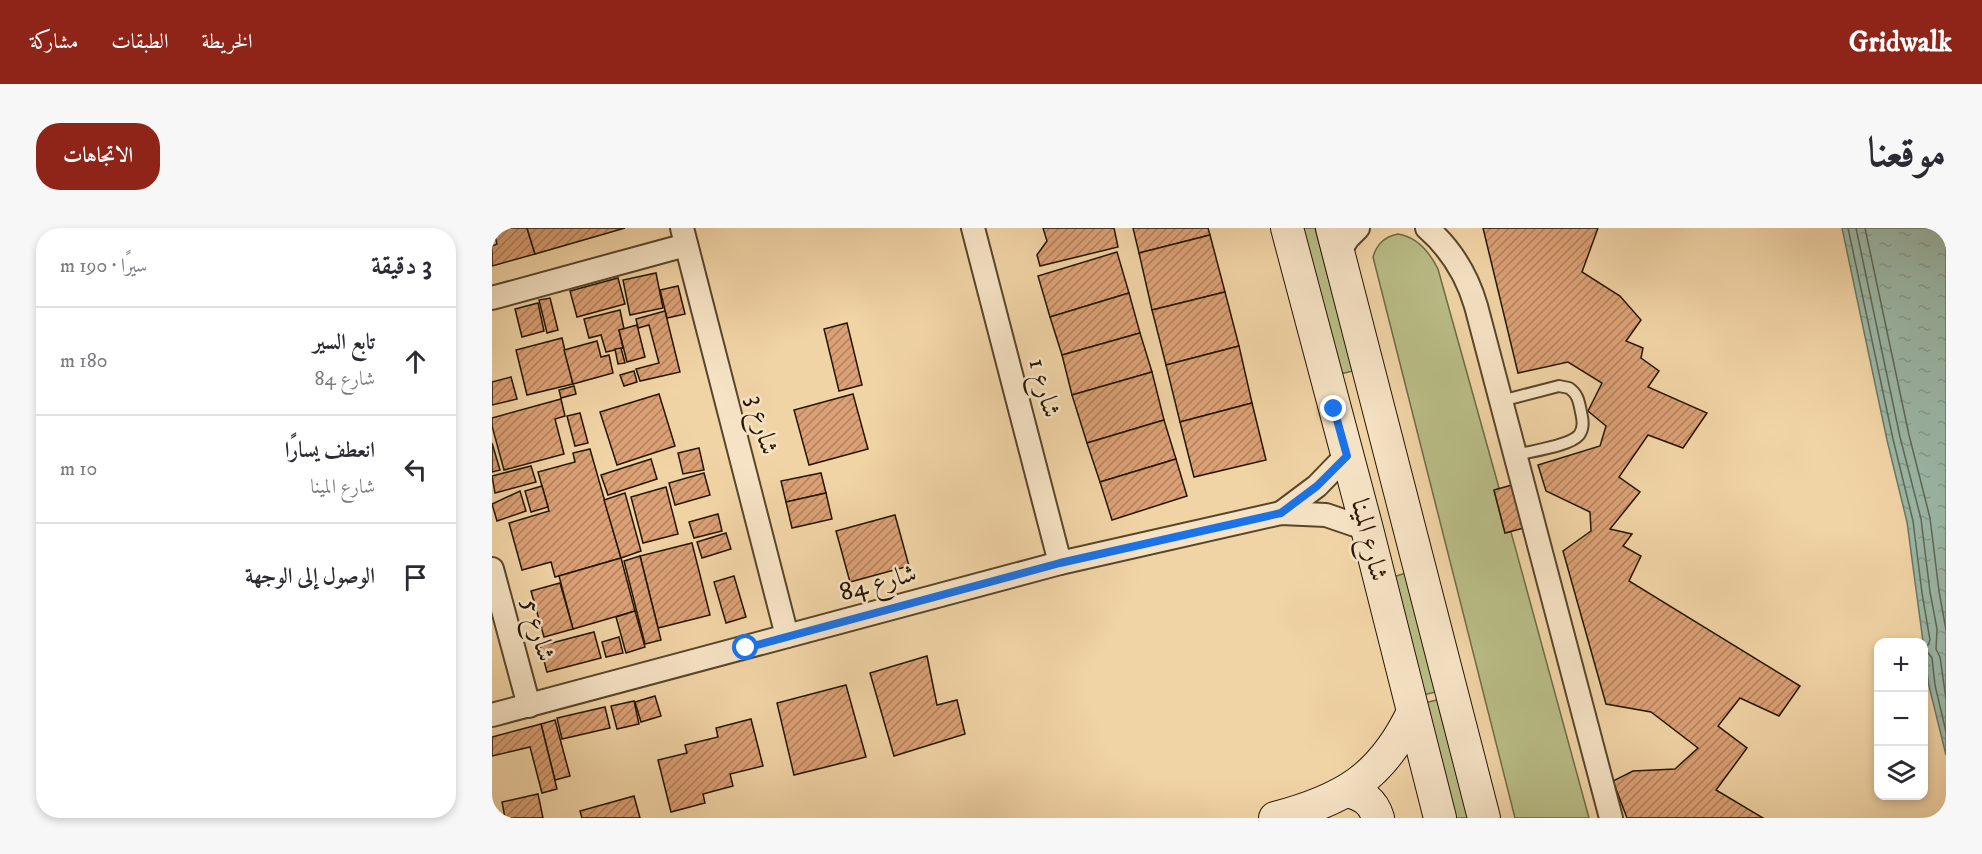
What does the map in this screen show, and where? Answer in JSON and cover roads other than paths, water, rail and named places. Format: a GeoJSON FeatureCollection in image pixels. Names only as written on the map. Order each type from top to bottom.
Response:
{"type":"FeatureCollection","features":[{"type":"Feature","properties":{"kind":"main road","name":"شارع المينا"},"geometry":{"type":"LineString","coordinates":[[1287,228],[1367,529],[1440,818]]}},
{"type":"Feature","properties":{"kind":"main road","name":"شارع المينا"},"geometry":{"type":"LineString","coordinates":[[1335,240],[1484,818]]}},
{"type":"Feature","properties":{"kind":"main road"},"geometry":{"type":"LineString","coordinates":[[1334,409],[1343,405],[1349,406],[1359,415],[1380,487],[1391,502],[1405,512]]}},
{"type":"Feature","properties":{"kind":"main road"},"geometry":{"type":"LineString","coordinates":[[1275,818],[1321,805],[1347,791],[1379,765],[1403,732],[1412,714]]}},
{"type":"Feature","properties":{"kind":"main road"},"geometry":{"type":"LineString","coordinates":[[1347,791],[1367,799],[1372,804],[1378,818]]}},
{"type":"Feature","properties":{"kind":"street","name":"شارع 1"},"geometry":{"type":"LineString","coordinates":[[973,228],[1060,563]]}},
{"type":"Feature","properties":{"kind":"street"},"geometry":{"type":"LineString","coordinates":[[1335,240],[1358,228]]}},
{"type":"Feature","properties":{"kind":"street"},"geometry":{"type":"LineString","coordinates":[[1427,228],[1449,252],[1469,284],[1476,306],[1611,818]]}},
{"type":"Feature","properties":{"kind":"street"},"geometry":{"type":"LineString","coordinates":[[492,298],[684,237]]}},
{"type":"Feature","properties":{"kind":"street","name":"شارع 3"},"geometry":{"type":"LineString","coordinates":[[684,237],[787,636]]}},
{"type":"Feature","properties":{"kind":"street","name":"شارع 84"},"geometry":{"type":"LineString","coordinates":[[1281,513],[1317,486],[1347,456]]}},
{"type":"Feature","properties":{"kind":"street","name":"شارع 84"},"geometry":{"type":"LineString","coordinates":[[492,715],[1060,563],[1281,513],[1326,515],[1367,529]]}},
{"type":"Feature","properties":{"kind":"street","name":"شارع 5"},"geometry":{"type":"LineString","coordinates":[[492,569],[529,706]]}},
{"type":"Feature","properties":{"kind":"lane"},"geometry":{"type":"LineString","coordinates":[[1501,401],[1558,386],[1569,388],[1579,400],[1583,428],[1577,438],[1516,455]]}},
{"type":"Feature","properties":{"kind":"water"},"geometry":{"type":"Polygon","coordinates":[[[1842,228],[1946,228],[1946,755],[1929,686],[1928,638],[1923,638],[1907,522],[1887,440],[1842,228]]]}}]}
